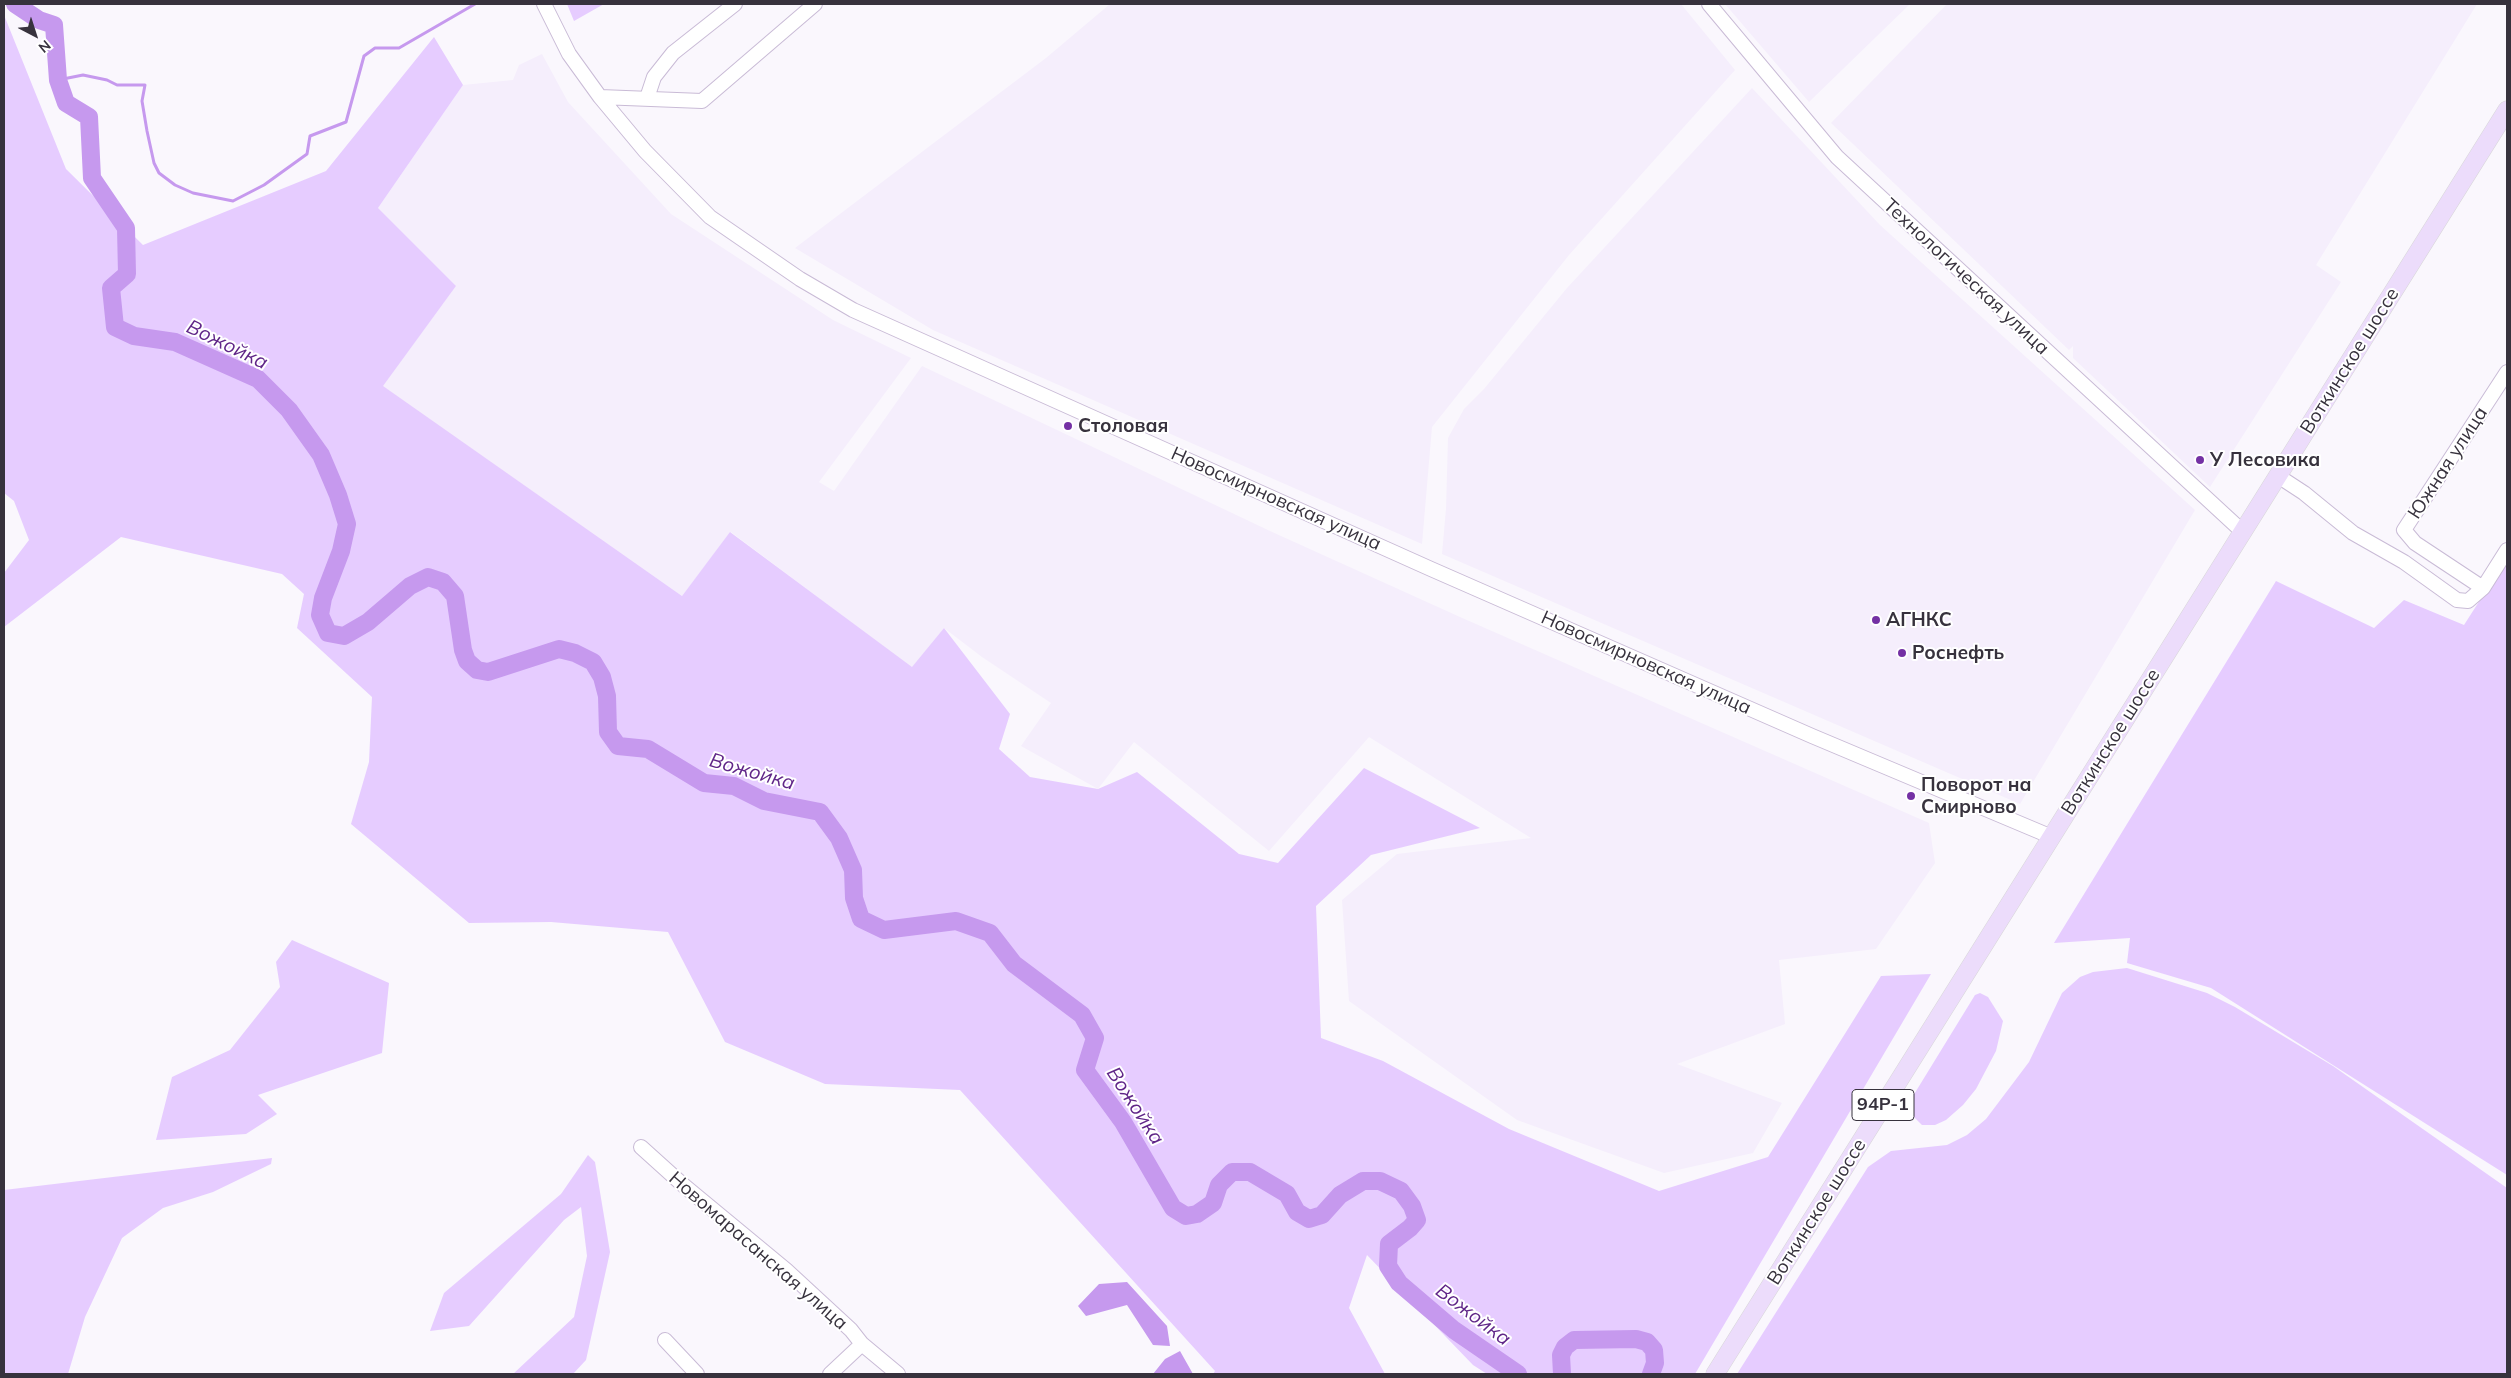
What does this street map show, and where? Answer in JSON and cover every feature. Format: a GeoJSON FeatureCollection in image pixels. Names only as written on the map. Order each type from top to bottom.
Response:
{"type":"FeatureCollection","features":[{"type":"Feature","properties":{"kind":"main road","name":"Воткинское шоссе"},"geometry":{"type":"LineString","coordinates":[[1715,1374],[2507,110]]}},
{"type":"Feature","properties":{"kind":"street","name":"Новосмирновская улица"},"geometry":{"type":"LineString","coordinates":[[544,4],[569,54],[600,97],[645,151],[710,218],[800,279],[853,310],[1431,569],[1812,736],[2052,836]]}},
{"type":"Feature","properties":{"kind":"street"},"geometry":{"type":"LineString","coordinates":[[647,98],[654,77],[673,53],[734,4]]}},
{"type":"Feature","properties":{"kind":"street"},"geometry":{"type":"LineString","coordinates":[[600,97],[702,101],[815,4]]}},
{"type":"Feature","properties":{"kind":"street","name":"Технологическая улица"},"geometry":{"type":"LineString","coordinates":[[1709,4],[1837,158],[2243,532]]}},
{"type":"Feature","properties":{"kind":"street","name":"Южная улица"},"geometry":{"type":"LineString","coordinates":[[2483,588],[2415,543],[2404,530],[2507,372]]}},
{"type":"Feature","properties":{"kind":"street"},"geometry":{"type":"LineString","coordinates":[[2278,476],[2304,493],[2353,533],[2404,562],[2457,600],[2468,601],[2483,588],[2507,550]]}},
{"type":"Feature","properties":{"kind":"street","name":"Новомарасанская улица"},"geometry":{"type":"LineString","coordinates":[[640,1147],[786,1270],[851,1330],[862,1344],[898,1374]]}},
{"type":"Feature","properties":{"kind":"street"},"geometry":{"type":"LineString","coordinates":[[665,1340],[697,1374]]}},
{"type":"Feature","properties":{"kind":"street"},"geometry":{"type":"LineString","coordinates":[[830,1374],[862,1344]]}},
{"type":"Feature","properties":{"kind":"shaded area"},"geometry":{"type":"Polygon","coordinates":[[[567,4],[604,4],[574,21],[567,4]]]}},
{"type":"Feature","properties":{"kind":"shaded area"},"geometry":{"type":"Polygon","coordinates":[[[1110,4],[1681,4],[1735,70],[1569,255],[1432,427],[1422,544],[933,330],[795,248],[1046,58],[1110,4]]]}},
{"type":"Feature","properties":{"kind":"shaded area"},"geometry":{"type":"Polygon","coordinates":[[[1725,4],[1910,4],[1809,102],[1725,4]]]}},
{"type":"Feature","properties":{"kind":"shaded area"},"geometry":{"type":"Polygon","coordinates":[[[1947,4],[2477,4],[2316,265],[2341,282],[2210,487],[2073,358],[2073,346],[2069,350],[1831,123],[1947,4]]]}},
{"type":"Feature","properties":{"kind":"shaded area"},"geometry":{"type":"Polygon","coordinates":[[[4,15],[66,169],[143,245],[326,171],[434,37],[463,85],[378,208],[456,286],[383,386],[682,596],[730,532],[912,667],[944,628],[1010,714],[999,749],[1030,777],[1098,789],[1137,772],[1239,854],[1278,863],[1364,768],[1480,828],[1371,855],[1316,906],[1321,1038],[1383,1061],[1509,1129],[1659,1191],[1768,1157],[1881,976],[1931,974],[1695,1374],[1487,1374],[1473,1365],[1367,1255],[1349,1308],[1385,1374],[1213,1374],[1215,1371],[960,1090],[825,1084],[725,1042],[668,932],[551,922],[469,923],[351,824],[369,762],[372,697],[297,628],[304,594],[282,574],[121,537],[4,627],[4,573],[29,540],[14,501],[4,493],[4,15]]]}},
{"type":"Feature","properties":{"kind":"shaded area"},"geometry":{"type":"Polygon","coordinates":[[[542,54],[568,102],[671,214],[833,320],[911,358],[819,482],[834,491],[922,366],[1270,531],[1460,617],[1929,823],[1935,863],[1876,949],[1779,960],[1785,1024],[1677,1064],[1782,1103],[1753,1153],[1664,1173],[1517,1120],[1349,1001],[1342,900],[1397,854],[1531,838],[1369,737],[1269,851],[1134,742],[1098,789],[1021,746],[1051,703],[982,657],[944,628],[912,668],[731,532],[682,596],[382,386],[456,286],[378,208],[463,85],[513,80],[519,65],[542,54]]]}},
{"type":"Feature","properties":{"kind":"shaded area"},"geometry":{"type":"Polygon","coordinates":[[[1752,88],[1880,225],[2195,510],[2020,804],[1442,554],[1446,509],[1448,438],[1464,409],[1484,389],[1567,288],[1752,88]]]}},
{"type":"Feature","properties":{"kind":"shaded area"},"geometry":{"type":"Polygon","coordinates":[[[2507,558],[2507,1175],[2211,988],[2127,963],[2130,938],[2054,943],[2276,581],[2374,628],[2404,600],[2464,625],[2507,558]]]}},
{"type":"Feature","properties":{"kind":"shaded area"},"geometry":{"type":"Polygon","coordinates":[[[292,940],[389,983],[382,1053],[258,1095],[277,1114],[246,1134],[156,1140],[172,1077],[230,1050],[280,987],[276,962],[292,940]]]}},
{"type":"Feature","properties":{"kind":"shaded area"},"geometry":{"type":"Polygon","coordinates":[[[2127,968],[2207,993],[2235,1007],[2333,1066],[2507,1188],[2507,1374],[1737,1374],[1868,1167],[1891,1151],[1947,1145],[1967,1135],[1986,1119],[2029,1062],[2062,993],[2080,977],[2093,972],[2127,968]]]}},
{"type":"Feature","properties":{"kind":"shaded area"},"geometry":{"type":"Polygon","coordinates":[[[1980,993],[1988,997],[2003,1021],[1996,1051],[1976,1089],[1963,1105],[1946,1120],[1935,1125],[1922,1125],[1910,1113],[1913,1096],[1975,995],[1980,993]]]}},
{"type":"Feature","properties":{"kind":"shaded area"},"geometry":{"type":"Polygon","coordinates":[[[588,1155],[595,1162],[610,1252],[586,1360],[573,1374],[513,1374],[574,1317],[587,1256],[581,1207],[564,1220],[469,1326],[430,1331],[444,1293],[561,1194],[588,1155]]]}},
{"type":"Feature","properties":{"kind":"shaded area"},"geometry":{"type":"Polygon","coordinates":[[[272,1158],[271,1164],[213,1192],[163,1208],[122,1238],[85,1317],[68,1374],[4,1374],[4,1190],[272,1158]]]}},
{"type":"Feature","properties":{"kind":"shaded area"},"geometry":{"type":"Polygon","coordinates":[[[1127,1282],[1167,1326],[1170,1346],[1153,1345],[1127,1305],[1086,1316],[1078,1306],[1099,1284],[1127,1282]]]}},
{"type":"Feature","properties":{"kind":"shaded area"},"geometry":{"type":"Polygon","coordinates":[[[1180,1351],[1193,1374],[1153,1374],[1165,1359],[1180,1351]]]}},
{"type":"Feature","properties":{"kind":"waterway","name":"Вожойка"},"geometry":{"type":"LineString","coordinates":[[15,4],[39,20],[54,25],[58,80],[66,103],[89,117],[92,178],[126,228],[127,274],[111,288],[115,327],[134,336],[175,342],[258,379],[289,410],[321,455],[338,495],[347,524],[341,551],[323,598],[320,615],[328,633],[344,636],[368,622],[410,586],[428,577],[443,582],[455,596],[463,650],[467,661],[477,670],[488,672],[559,649],[575,653],[593,662],[602,677],[607,696],[608,732],[618,746],[648,749],[704,783],[734,786],[764,801],[820,812],[839,838],[853,870],[854,898],[861,919],[884,930],[956,921],[990,933],[1014,964],[1082,1015],[1095,1038],[1085,1070],[1123,1122],[1173,1208],[1186,1216],[1197,1214],[1213,1203],[1219,1185],[1232,1172],[1250,1172],[1287,1194],[1297,1212],[1309,1219],[1322,1215],[1340,1195],[1363,1181],[1380,1181],[1401,1191],[1412,1206],[1417,1220],[1410,1228],[1389,1244],[1388,1266],[1399,1283],[1454,1330],[1518,1374]]}},
{"type":"Feature","properties":{"kind":"waterway"},"geometry":{"type":"LineString","coordinates":[[58,80],[83,75],[107,80],[117,85],[145,85],[142,101],[154,163],[159,173],[175,185],[193,193],[233,201],[264,185],[307,154],[310,136],[346,122],[364,56],[375,48],[399,48],[475,4]]}},
{"type":"Feature","properties":{"kind":"waterway","name":"Вожойка"},"geometry":{"type":"LineString","coordinates":[[1562,1374],[1561,1355],[1565,1347],[1574,1340],[1636,1339],[1647,1342],[1654,1350],[1655,1363],[1651,1374]]}},
{"type":"Feature","properties":{"kind":"place","name":"Столовая"},"geometry":{"type":"Point","coordinates":[1068,426]}},
{"type":"Feature","properties":{"kind":"place","name":"У Лесовика"},"geometry":{"type":"Point","coordinates":[2200,460]}},
{"type":"Feature","properties":{"kind":"place","name":"АГНКС"},"geometry":{"type":"Point","coordinates":[1876,620]}},
{"type":"Feature","properties":{"kind":"place","name":"Роснефть"},"geometry":{"type":"Point","coordinates":[1902,653]}},
{"type":"Feature","properties":{"kind":"place","name":"Поворот на Смирново"},"geometry":{"type":"Point","coordinates":[1911,796]}}]}
